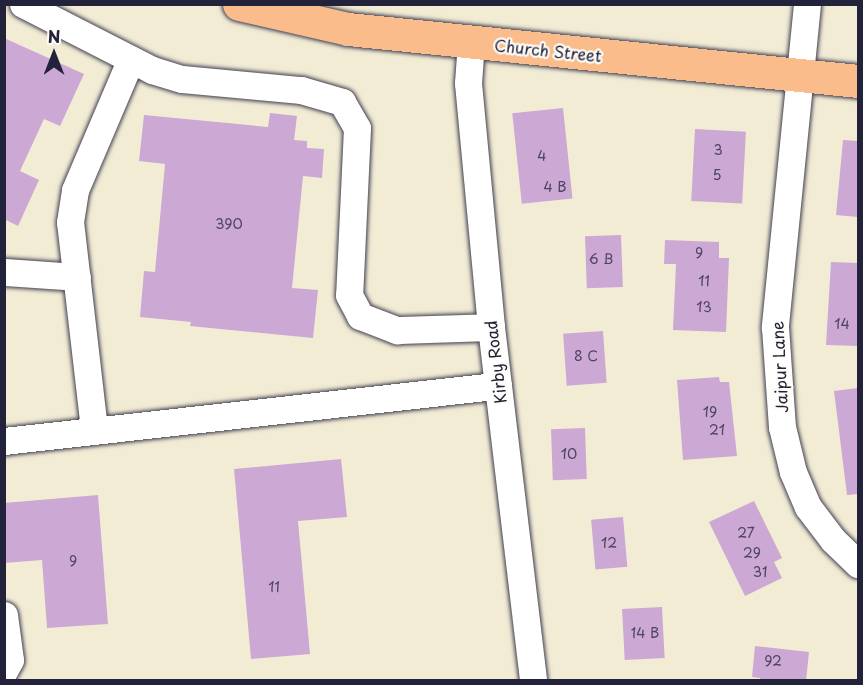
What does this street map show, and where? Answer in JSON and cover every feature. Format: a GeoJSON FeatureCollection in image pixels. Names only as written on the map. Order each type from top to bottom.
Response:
{"type":"FeatureCollection","features":[{"type":"Feature","properties":{"kind":"main road","name":"Church Street"},"geometry":{"type":"LineString","coordinates":[[239,4],[348,29],[858,81]]}},
{"type":"Feature","properties":{"kind":"street"},"geometry":{"type":"LineString","coordinates":[[22,4],[152,70],[182,79],[301,90],[342,102],[357,128],[349,295],[360,315],[397,330],[491,327]]}},
{"type":"Feature","properties":{"kind":"street","name":"Jaipur Lane"},"geometry":{"type":"LineString","coordinates":[[807,4],[775,327],[782,427],[793,472],[808,507],[833,540],[858,564]]}},
{"type":"Feature","properties":{"kind":"street","name":"Kirby Road"},"geometry":{"type":"LineString","coordinates":[[471,42],[468,83],[491,327],[533,681]]}},
{"type":"Feature","properties":{"kind":"street"},"geometry":{"type":"LineString","coordinates":[[94,429],[70,222],[75,190],[131,59]]}},
{"type":"Feature","properties":{"kind":"street"},"geometry":{"type":"LineString","coordinates":[[4,273],[77,278]]}},
{"type":"Feature","properties":{"kind":"street"},"geometry":{"type":"LineString","coordinates":[[4,441],[94,429],[498,386]]}},
{"type":"Feature","properties":{"kind":"street"},"geometry":{"type":"LineString","coordinates":[[4,615],[10,660],[4,671]]}},
{"type":"Feature","properties":{"kind":"building"},"geometry":{"type":"Polygon","coordinates":[[[4,38],[84,74],[60,126],[44,119],[20,171],[39,180],[18,226],[4,219],[4,38]]]}},
{"type":"Feature","properties":{"kind":"building"},"geometry":{"type":"Polygon","coordinates":[[[563,108],[573,199],[522,204],[512,113],[563,108]]]}},
{"type":"Feature","properties":{"kind":"building"},"geometry":{"type":"Polygon","coordinates":[[[270,113],[297,116],[294,140],[307,141],[307,148],[324,149],[322,178],[303,176],[292,288],[318,290],[313,338],[190,326],[191,322],[140,317],[144,271],[155,272],[165,164],[139,161],[144,115],[268,127],[270,113]]]}},
{"type":"Feature","properties":{"kind":"building"},"geometry":{"type":"Polygon","coordinates":[[[695,129],[746,132],[742,204],[691,201],[695,129]]]}},
{"type":"Feature","properties":{"kind":"building"},"geometry":{"type":"Polygon","coordinates":[[[843,140],[858,141],[858,217],[836,215],[843,140]]]}},
{"type":"Feature","properties":{"kind":"building"},"geometry":{"type":"Polygon","coordinates":[[[621,235],[623,287],[587,288],[585,236],[621,235]]]}},
{"type":"Feature","properties":{"kind":"building"},"geometry":{"type":"Polygon","coordinates":[[[665,240],[719,242],[719,258],[729,258],[726,332],[673,330],[676,264],[664,264],[665,240]]]}},
{"type":"Feature","properties":{"kind":"building"},"geometry":{"type":"Polygon","coordinates":[[[831,262],[858,263],[858,346],[826,345],[831,262]]]}},
{"type":"Feature","properties":{"kind":"building"},"geometry":{"type":"Polygon","coordinates":[[[603,331],[607,383],[567,386],[563,334],[603,331]]]}},
{"type":"Feature","properties":{"kind":"building"},"geometry":{"type":"Polygon","coordinates":[[[719,377],[720,382],[729,382],[737,456],[683,460],[677,380],[719,377]]]}},
{"type":"Feature","properties":{"kind":"building"},"geometry":{"type":"Polygon","coordinates":[[[858,388],[858,494],[847,495],[834,391],[858,388]]]}},
{"type":"Feature","properties":{"kind":"building"},"geometry":{"type":"Polygon","coordinates":[[[585,428],[587,479],[553,480],[551,429],[585,428]]]}},
{"type":"Feature","properties":{"kind":"building"},"geometry":{"type":"Polygon","coordinates":[[[341,459],[347,517],[298,521],[310,654],[251,659],[234,469],[341,459]]]}},
{"type":"Feature","properties":{"kind":"building"},"geometry":{"type":"Polygon","coordinates":[[[98,495],[108,624],[47,628],[42,560],[4,563],[4,503],[98,495]]]}},
{"type":"Feature","properties":{"kind":"building"},"geometry":{"type":"Polygon","coordinates":[[[754,501],[782,558],[774,562],[782,578],[745,596],[709,522],[754,501]]]}},
{"type":"Feature","properties":{"kind":"building"},"geometry":{"type":"Polygon","coordinates":[[[623,517],[627,567],[595,570],[591,520],[623,517]]]}},
{"type":"Feature","properties":{"kind":"building"},"geometry":{"type":"Polygon","coordinates":[[[662,607],[665,658],[625,660],[622,609],[662,607]]]}},
{"type":"Feature","properties":{"kind":"building"},"geometry":{"type":"Polygon","coordinates":[[[755,646],[809,652],[806,681],[760,681],[760,678],[752,677],[755,646]]]}}]}
